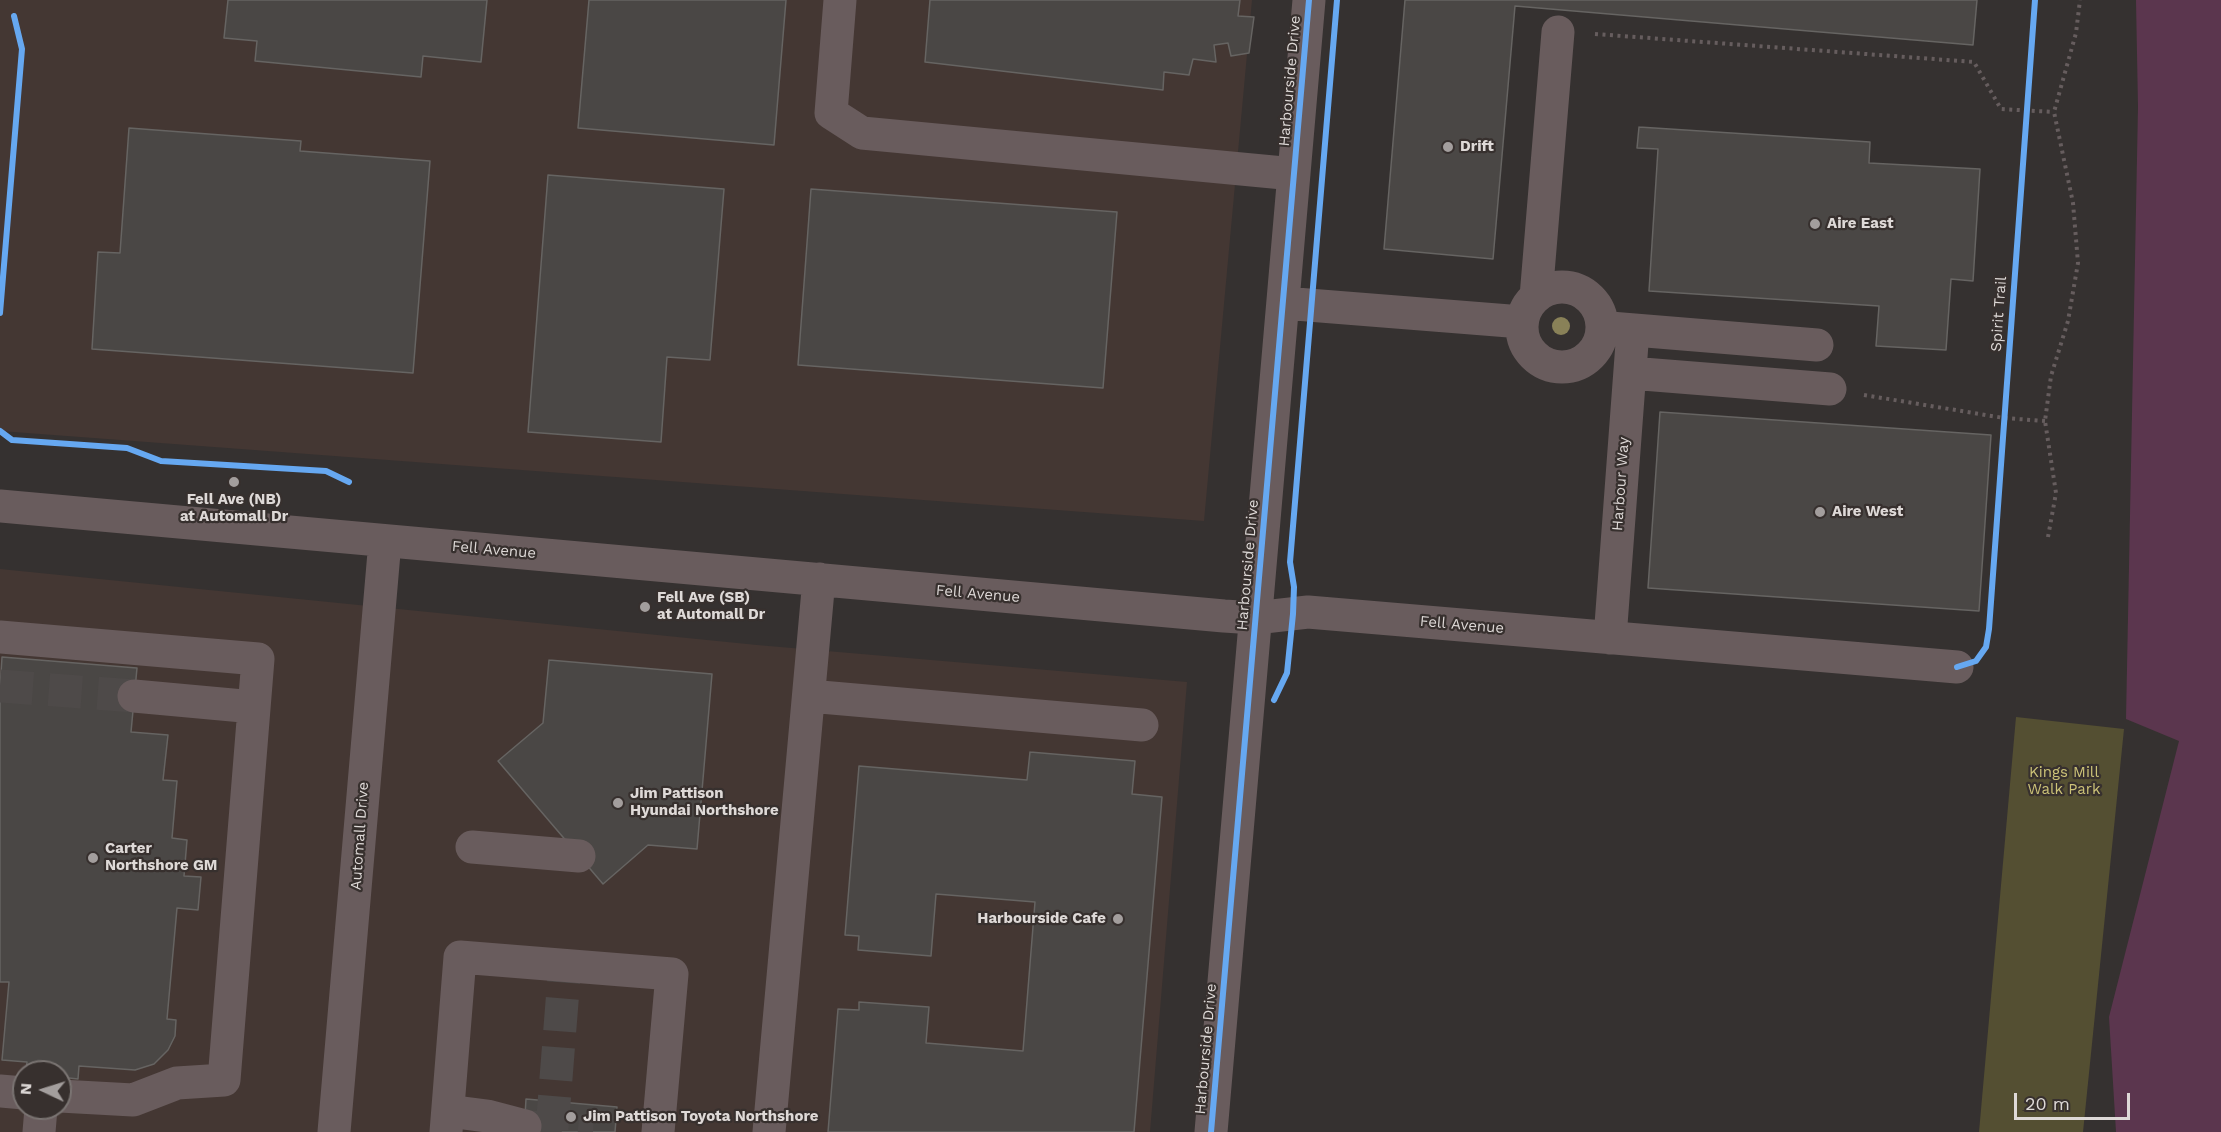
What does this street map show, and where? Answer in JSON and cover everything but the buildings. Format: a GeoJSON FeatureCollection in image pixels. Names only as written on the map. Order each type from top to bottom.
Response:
{"type":"FeatureCollection","features":[{"type":"Feature","properties":{"kind":"street"},"geometry":{"type":"LineString","coordinates":[[840,0],[831,113],[862,134],[1294,174]]}},
{"type":"Feature","properties":{"kind":"street","name":"Harbourside Drive"},"geometry":{"type":"LineString","coordinates":[[1211,1132],[1309,0]]}},
{"type":"Feature","properties":{"kind":"street"},"geometry":{"type":"LineString","coordinates":[[1558,32],[1525,344],[1540,361],[1561,367],[1583,362],[1617,328]]}},
{"type":"Feature","properties":{"kind":"street"},"geometry":{"type":"LineString","coordinates":[[1529,310],[1543,291],[1562,286],[1580,290],[1617,328],[1817,345]]}},
{"type":"Feature","properties":{"kind":"street"},"geometry":{"type":"LineString","coordinates":[[1283,303],[1529,310]]}},
{"type":"Feature","properties":{"kind":"street","name":"Harbour Way"},"geometry":{"type":"LineString","coordinates":[[1610,638],[1630,373],[1617,328]]}},
{"type":"Feature","properties":{"kind":"street"},"geometry":{"type":"LineString","coordinates":[[1630,373],[1830,389]]}},
{"type":"Feature","properties":{"kind":"street","name":"Fell Avenue"},"geometry":{"type":"LineString","coordinates":[[0,506],[1255,618],[1308,612],[1957,667]]}},
{"type":"Feature","properties":{"kind":"street","name":"Automall Drive"},"geometry":{"type":"LineString","coordinates":[[334,1132],[385,541]]}},
{"type":"Feature","properties":{"kind":"street"},"geometry":{"type":"LineString","coordinates":[[770,1132],[819,579]]}},
{"type":"Feature","properties":{"kind":"street"},"geometry":{"type":"LineString","coordinates":[[0,638],[258,659],[224,1080],[177,1083],[133,1100],[72,1097]]}},
{"type":"Feature","properties":{"kind":"street"},"geometry":{"type":"LineString","coordinates":[[134,696],[254,707]]}},
{"type":"Feature","properties":{"kind":"street"},"geometry":{"type":"LineString","coordinates":[[808,696],[1142,725]]}},
{"type":"Feature","properties":{"kind":"street"},"geometry":{"type":"LineString","coordinates":[[472,847],[579,856]]}},
{"type":"Feature","properties":{"kind":"street"},"geometry":{"type":"LineString","coordinates":[[525,1126],[487,1116],[447,1122],[460,957],[672,974],[658,1132]]}},
{"type":"Feature","properties":{"kind":"path"},"geometry":{"type":"LineString","coordinates":[[2048,537],[2056,493],[2045,421],[2051,376],[2068,321],[2078,263],[2073,203],[2054,112],[2076,33],[2080,0]]}},
{"type":"Feature","properties":{"kind":"path"},"geometry":{"type":"LineString","coordinates":[[1558,32],[1974,62],[2001,109],[2054,112]]}},
{"type":"Feature","properties":{"kind":"path"},"geometry":{"type":"LineString","coordinates":[[2024,122],[2026,99]]}},
{"type":"Feature","properties":{"kind":"path"},"geometry":{"type":"LineString","coordinates":[[1830,389],[2004,418],[2045,421]]}},
{"type":"Feature","properties":{"kind":"path"},"geometry":{"type":"LineString","coordinates":[[2003,430],[2004,407]]}},
{"type":"Feature","properties":{"kind":"shaded area"},"geometry":{"type":"Polygon","coordinates":[[[0,0],[1252,0],[1204,521],[0,431],[0,0]]]}},
{"type":"Feature","properties":{"kind":"shaded area"},"geometry":{"type":"Polygon","coordinates":[[[2136,0],[2221,0],[2221,1132],[2116,1132],[2109,1017],[2179,741],[2126,719],[2138,107],[2136,0]]]}},
{"type":"Feature","properties":{"kind":"shaded area"},"geometry":{"type":"Polygon","coordinates":[[[0,569],[757,645],[1187,682],[1150,1132],[0,1132],[0,569]]]}},
{"type":"Feature","properties":{"kind":"green space","name":"Kings Mill Walk Park"},"geometry":{"type":"Polygon","coordinates":[[[2016,717],[2124,729],[2083,1132],[1979,1132],[2016,717]]]}},
{"type":"Feature","properties":{"kind":"tunnel"},"geometry":{"type":"LineString","coordinates":[[0,686],[134,696]]}},
{"type":"Feature","properties":{"kind":"tunnel"},"geometry":{"type":"LineString","coordinates":[[552,1129],[565,964]]}},
{"type":"Feature","properties":{"kind":"tunnel"},"geometry":{"type":"LineString","coordinates":[[529,1127],[593,1132]]}},
{"type":"Feature","properties":{"kind":"cycle path"},"geometry":{"type":"LineString","coordinates":[[1211,1132],[1309,0]]}},
{"type":"Feature","properties":{"kind":"cycle path"},"geometry":{"type":"LineString","coordinates":[[1274,700],[1287,673],[1293,614],[1294,587],[1290,562],[1337,0]]}},
{"type":"Feature","properties":{"kind":"cycle path","name":"Spirit Trail"},"geometry":{"type":"LineString","coordinates":[[1957,667],[1976,661],[1986,647],[1989,629],[2035,0]]}},
{"type":"Feature","properties":{"kind":"cycle path"},"geometry":{"type":"LineString","coordinates":[[0,313],[22,49],[14,16]]}},
{"type":"Feature","properties":{"kind":"cycle path"},"geometry":{"type":"LineString","coordinates":[[0,431],[12,440],[127,448],[161,461],[326,471],[349,482]]}},
{"type":"Feature","properties":{"kind":"place","name":"Drift"},"geometry":{"type":"Point","coordinates":[1448,147]}},
{"type":"Feature","properties":{"kind":"place","name":"Aire East"},"geometry":{"type":"Point","coordinates":[1815,224]}},
{"type":"Feature","properties":{"kind":"place","name":"Fell Ave (NB) at Automall Dr"},"geometry":{"type":"Point","coordinates":[234,482]}},
{"type":"Feature","properties":{"kind":"place","name":"Aire West"},"geometry":{"type":"Point","coordinates":[1820,512]}},
{"type":"Feature","properties":{"kind":"place","name":"Fell Ave (SB) at Automall Dr"},"geometry":{"type":"Point","coordinates":[645,607]}},
{"type":"Feature","properties":{"kind":"place","name":"Jim Pattison Hyundai Northshore"},"geometry":{"type":"Point","coordinates":[618,803]}},
{"type":"Feature","properties":{"kind":"place","name":"Carter Northshore GM"},"geometry":{"type":"Point","coordinates":[93,858]}},
{"type":"Feature","properties":{"kind":"place","name":"Harbourside Cafe"},"geometry":{"type":"Point","coordinates":[1118,919]}},
{"type":"Feature","properties":{"kind":"place","name":"Jim Pattison Toyota Northshore"},"geometry":{"type":"Point","coordinates":[571,1117]}}]}
